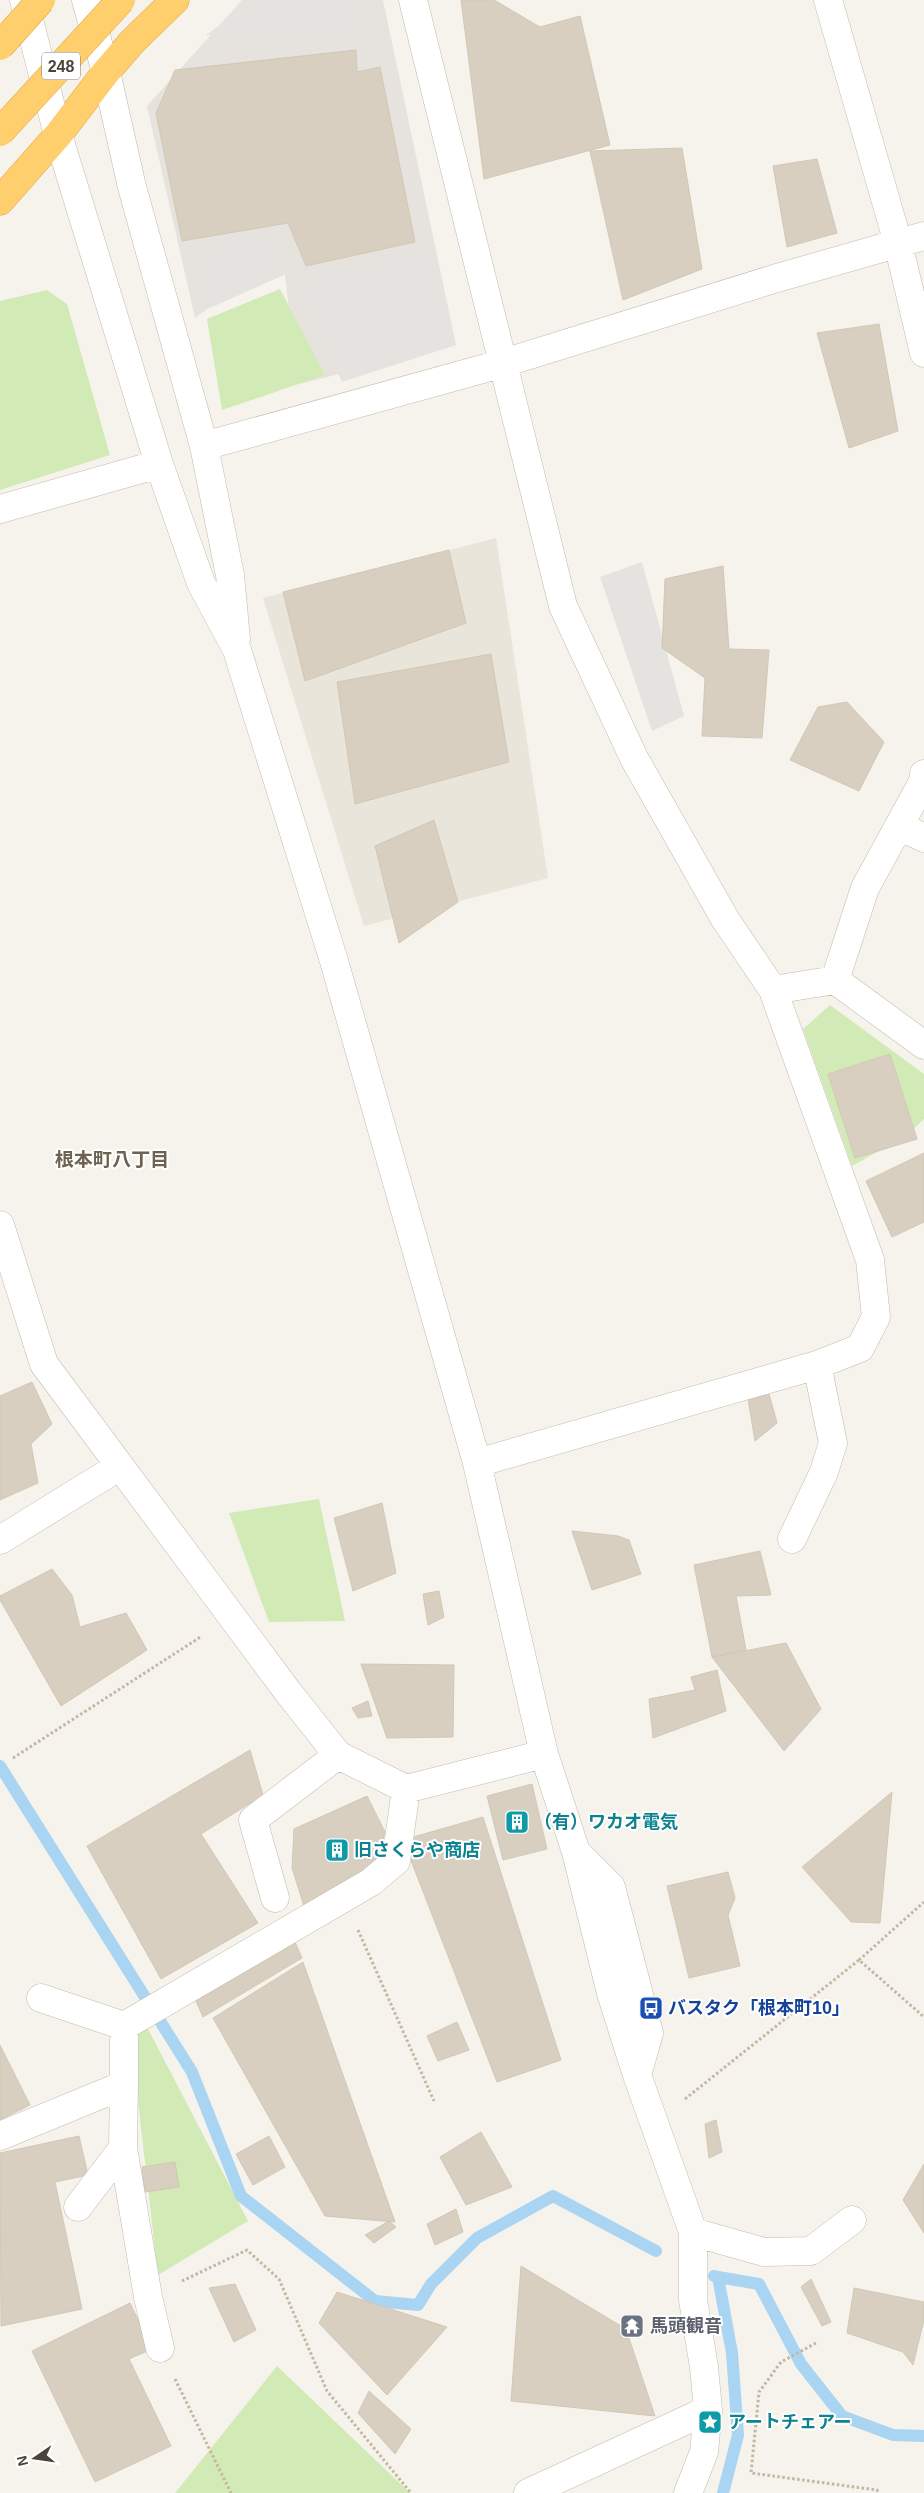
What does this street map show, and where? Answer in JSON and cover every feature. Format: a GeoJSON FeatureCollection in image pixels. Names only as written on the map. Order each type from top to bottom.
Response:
{"type":"FeatureCollection","features":[{"type":"Feature","properties":{"kind":"highway"},"geometry":{"type":"LineString","coordinates":[[0,46],[41,0]]}},
{"type":"Feature","properties":{"kind":"highway","name":"248"},"geometry":{"type":"LineString","coordinates":[[0,132],[121,0]]}},
{"type":"Feature","properties":{"kind":"highway"},"geometry":{"type":"LineString","coordinates":[[0,200],[58,135],[106,72],[132,42],[176,0]]}},
{"type":"Feature","properties":{"kind":"street"},"geometry":{"type":"LineString","coordinates":[[24,0],[58,135],[159,464],[201,583],[237,650],[334,961],[476,1463],[544,1754],[576,1852],[611,1993],[651,2116],[693,2232],[693,2300],[704,2367],[708,2410],[704,2452],[688,2493]]}},
{"type":"Feature","properties":{"kind":"street"},"geometry":{"type":"LineString","coordinates":[[86,0],[106,72],[132,187],[204,446],[230,575],[237,650]]}},
{"type":"Feature","properties":{"kind":"street"},"geometry":{"type":"LineString","coordinates":[[413,0],[563,606],[634,758],[725,919],[773,990],[870,1260],[876,1317],[860,1348],[817,1365],[476,1463]]}},
{"type":"Feature","properties":{"kind":"street"},"geometry":{"type":"LineString","coordinates":[[828,0],[898,243],[924,353]]}},
{"type":"Feature","properties":{"kind":"street"},"geometry":{"type":"LineString","coordinates":[[204,446],[504,363],[777,278],[924,236]]}},
{"type":"Feature","properties":{"kind":"street"},"geometry":{"type":"LineString","coordinates":[[0,509],[159,464]]}},
{"type":"Feature","properties":{"kind":"street"},"geometry":{"type":"LineString","coordinates":[[835,980],[865,888],[912,832],[924,774]]}},
{"type":"Feature","properties":{"kind":"street"},"geometry":{"type":"LineString","coordinates":[[773,990],[835,980],[924,1045]]}},
{"type":"Feature","properties":{"kind":"street"},"geometry":{"type":"LineString","coordinates":[[0,1225],[10,1294],[44,1364],[338,1755],[406,1788],[544,1754]]}},
{"type":"Feature","properties":{"kind":"street"},"geometry":{"type":"LineString","coordinates":[[792,1539],[824,1472],[833,1443],[817,1365]]}},
{"type":"Feature","properties":{"kind":"street"},"geometry":{"type":"LineString","coordinates":[[0,1540],[120,1466]]}},
{"type":"Feature","properties":{"kind":"street"},"geometry":{"type":"LineString","coordinates":[[275,1898],[253,1820],[338,1755]]}},
{"type":"Feature","properties":{"kind":"street"},"geometry":{"type":"LineString","coordinates":[[41,1998],[124,2026],[371,1882],[396,1862],[406,1788]]}},
{"type":"Feature","properties":{"kind":"street"},"geometry":{"type":"LineString","coordinates":[[124,2026],[124,2148],[148,2297],[160,2348]]}},
{"type":"Feature","properties":{"kind":"street"},"geometry":{"type":"LineString","coordinates":[[0,2136],[124,2085]]}},
{"type":"Feature","properties":{"kind":"street"},"geometry":{"type":"LineString","coordinates":[[78,2207],[124,2148]]}},
{"type":"Feature","properties":{"kind":"street"},"geometry":{"type":"LineString","coordinates":[[693,2232],[764,2252],[811,2251],[852,2220]]}},
{"type":"Feature","properties":{"kind":"street"},"geometry":{"type":"LineString","coordinates":[[528,2493],[708,2410]]}},
{"type":"Feature","properties":{"kind":"path"},"geometry":{"type":"LineString","coordinates":[[13,1758],[232,1616]]}},
{"type":"Feature","properties":{"kind":"path"},"geometry":{"type":"LineString","coordinates":[[344,1897],[434,2102]]}},
{"type":"Feature","properties":{"kind":"path"},"geometry":{"type":"LineString","coordinates":[[651,2116],[687,2098],[858,1960],[924,1902]]}},
{"type":"Feature","properties":{"kind":"path"},"geometry":{"type":"LineString","coordinates":[[858,1960],[924,2017]]}},
{"type":"Feature","properties":{"kind":"path"},"geometry":{"type":"LineString","coordinates":[[148,2297],[247,2250],[279,2279],[327,2391],[411,2493]]}},
{"type":"Feature","properties":{"kind":"path"},"geometry":{"type":"LineString","coordinates":[[816,2343],[781,2362],[759,2392],[751,2473],[877,2490],[878,2493]]}},
{"type":"Feature","properties":{"kind":"path"},"geometry":{"type":"LineString","coordinates":[[160,2348],[231,2493]]}},
{"type":"Feature","properties":{"kind":"shaded area"},"geometry":{"type":"Polygon","coordinates":[[[242,0],[383,0],[456,345],[299,384],[282,254],[195,318],[147,106],[242,0]]]}},
{"type":"Feature","properties":{"kind":"shaded area"},"geometry":{"type":"Polygon","coordinates":[[[254,0],[359,0],[365,40],[206,35],[254,0]]]}},
{"type":"Feature","properties":{"kind":"shaded area"},"geometry":{"type":"Polygon","coordinates":[[[277,225],[286,274],[210,308],[195,255],[277,225]]]}},
{"type":"Feature","properties":{"kind":"shaded area"},"geometry":{"type":"Polygon","coordinates":[[[425,251],[456,345],[342,382],[295,282],[425,251]]]}},
{"type":"Feature","properties":{"kind":"shaded area"},"geometry":{"type":"Polygon","coordinates":[[[496,538],[548,878],[364,926],[263,598],[496,538]]]}},
{"type":"Feature","properties":{"kind":"shaded area"},"geometry":{"type":"Polygon","coordinates":[[[642,562],[684,716],[652,731],[600,577],[642,562]]]}},
{"type":"Feature","properties":{"kind":"green space"},"geometry":{"type":"Polygon","coordinates":[[[280,289],[325,375],[222,410],[207,319],[280,289]]]}},
{"type":"Feature","properties":{"kind":"green space"},"geometry":{"type":"Polygon","coordinates":[[[47,290],[67,304],[110,455],[0,490],[0,301],[47,290]]]}},
{"type":"Feature","properties":{"kind":"green space"},"geometry":{"type":"Polygon","coordinates":[[[830,1005],[924,1074],[924,1119],[906,1136],[852,1166],[803,1029],[830,1005]]]}},
{"type":"Feature","properties":{"kind":"green space"},"geometry":{"type":"Polygon","coordinates":[[[319,1499],[345,1621],[269,1622],[229,1513],[319,1499]]]}},
{"type":"Feature","properties":{"kind":"green space"},"geometry":{"type":"Polygon","coordinates":[[[145,2023],[248,2221],[158,2275],[130,2032],[145,2023]]]}},
{"type":"Feature","properties":{"kind":"green space"},"geometry":{"type":"Polygon","coordinates":[[[277,2366],[410,2493],[175,2493],[277,2366]]]}},
{"type":"Feature","properties":{"kind":"building"},"geometry":{"type":"Polygon","coordinates":[[[461,0],[494,0],[540,27],[580,16],[610,145],[484,179],[461,0]]]}},
{"type":"Feature","properties":{"kind":"building"},"geometry":{"type":"Polygon","coordinates":[[[356,50],[357,72],[380,67],[415,242],[306,266],[288,223],[182,241],[156,113],[175,70],[356,50]]]}},
{"type":"Feature","properties":{"kind":"building"},"geometry":{"type":"Polygon","coordinates":[[[682,148],[702,269],[623,300],[590,151],[682,148]]]}},
{"type":"Feature","properties":{"kind":"building"},"geometry":{"type":"Polygon","coordinates":[[[817,159],[837,233],[787,247],[773,166],[817,159]]]}},
{"type":"Feature","properties":{"kind":"building"},"geometry":{"type":"Polygon","coordinates":[[[879,324],[898,431],[849,448],[817,333],[879,324]]]}},
{"type":"Feature","properties":{"kind":"building"},"geometry":{"type":"Polygon","coordinates":[[[449,550],[466,623],[305,681],[283,592],[449,550]]]}},
{"type":"Feature","properties":{"kind":"building"},"geometry":{"type":"Polygon","coordinates":[[[723,566],[729,649],[769,650],[762,738],[702,736],[705,678],[662,648],[665,579],[723,566]]]}},
{"type":"Feature","properties":{"kind":"building"},"geometry":{"type":"Polygon","coordinates":[[[491,654],[509,762],[355,804],[337,682],[491,654]]]}},
{"type":"Feature","properties":{"kind":"building"},"geometry":{"type":"Polygon","coordinates":[[[847,702],[884,742],[859,791],[790,760],[818,707],[847,702]]]}},
{"type":"Feature","properties":{"kind":"building"},"geometry":{"type":"Polygon","coordinates":[[[434,820],[458,902],[399,943],[375,846],[434,820]]]}},
{"type":"Feature","properties":{"kind":"building"},"geometry":{"type":"Polygon","coordinates":[[[890,1054],[917,1139],[855,1158],[828,1074],[890,1054]]]}},
{"type":"Feature","properties":{"kind":"building"},"geometry":{"type":"Polygon","coordinates":[[[924,1153],[924,1222],[892,1237],[866,1181],[924,1153]]]}},
{"type":"Feature","properties":{"kind":"building"},"geometry":{"type":"Polygon","coordinates":[[[32,1382],[52,1424],[31,1444],[38,1483],[0,1500],[0,1396],[32,1382]]]}},
{"type":"Feature","properties":{"kind":"building"},"geometry":{"type":"Polygon","coordinates":[[[768,1390],[777,1423],[755,1441],[747,1393],[768,1390]]]}},
{"type":"Feature","properties":{"kind":"building"},"geometry":{"type":"Polygon","coordinates":[[[382,1503],[396,1573],[353,1591],[334,1518],[382,1503]]]}},
{"type":"Feature","properties":{"kind":"building"},"geometry":{"type":"Polygon","coordinates":[[[572,1531],[618,1536],[629,1540],[641,1574],[592,1590],[572,1531]]]}},
{"type":"Feature","properties":{"kind":"building"},"geometry":{"type":"Polygon","coordinates":[[[760,1551],[771,1595],[736,1596],[746,1650],[712,1657],[694,1565],[760,1551]]]}},
{"type":"Feature","properties":{"kind":"building"},"geometry":{"type":"Polygon","coordinates":[[[52,1569],[72,1595],[80,1627],[126,1613],[147,1650],[61,1706],[0,1600],[0,1596],[52,1569]]]}},
{"type":"Feature","properties":{"kind":"building"},"geometry":{"type":"Polygon","coordinates":[[[439,1591],[444,1617],[428,1625],[423,1594],[439,1591]]]}},
{"type":"Feature","properties":{"kind":"building"},"geometry":{"type":"Polygon","coordinates":[[[786,1643],[821,1709],[784,1751],[712,1657],[786,1643]]]}},
{"type":"Feature","properties":{"kind":"building"},"geometry":{"type":"Polygon","coordinates":[[[361,1664],[454,1665],[453,1737],[387,1738],[361,1664]]]}},
{"type":"Feature","properties":{"kind":"building"},"geometry":{"type":"Polygon","coordinates":[[[717,1670],[726,1711],[653,1738],[649,1699],[695,1690],[691,1677],[717,1670]]]}},
{"type":"Feature","properties":{"kind":"building"},"geometry":{"type":"Polygon","coordinates":[[[368,1701],[372,1716],[358,1718],[352,1708],[368,1701]]]}},
{"type":"Feature","properties":{"kind":"building"},"geometry":{"type":"Polygon","coordinates":[[[250,1750],[263,1795],[201,1834],[258,1923],[161,1979],[87,1846],[250,1750]]]}},
{"type":"Feature","properties":{"kind":"building","name":"（有）ワカオ電気"},"geometry":{"type":"Polygon","coordinates":[[[532,1784],[547,1849],[503,1860],[487,1796],[532,1784]]]}},
{"type":"Feature","properties":{"kind":"building"},"geometry":{"type":"Polygon","coordinates":[[[892,1792],[880,1923],[851,1922],[802,1867],[892,1792]]]}},
{"type":"Feature","properties":{"kind":"building","name":"旧さくらや商店"},"geometry":{"type":"Polygon","coordinates":[[[367,1796],[385,1832],[375,1869],[304,1906],[292,1868],[294,1829],[367,1796]]]}},
{"type":"Feature","properties":{"kind":"building"},"geometry":{"type":"Polygon","coordinates":[[[483,1817],[561,2060],[497,2082],[403,1840],[483,1817]]]}},
{"type":"Feature","properties":{"kind":"building"},"geometry":{"type":"Polygon","coordinates":[[[728,1872],[735,1898],[728,1915],[740,1966],[689,1978],[667,1886],[728,1872]]]}},
{"type":"Feature","properties":{"kind":"building"},"geometry":{"type":"Polygon","coordinates":[[[295,1942],[302,1958],[203,2017],[196,2001],[295,1942]]]}},
{"type":"Feature","properties":{"kind":"building"},"geometry":{"type":"Polygon","coordinates":[[[303,1962],[395,2222],[325,2216],[213,2018],[303,1962]]]}},
{"type":"Feature","properties":{"kind":"building"},"geometry":{"type":"Polygon","coordinates":[[[457,2022],[469,2050],[438,2061],[427,2036],[457,2022]]]}},
{"type":"Feature","properties":{"kind":"building"},"geometry":{"type":"Polygon","coordinates":[[[0,2045],[30,2105],[0,2120],[0,2045]]]}},
{"type":"Feature","properties":{"kind":"building"},"geometry":{"type":"Polygon","coordinates":[[[716,2120],[722,2152],[709,2158],[705,2124],[716,2120]]]}},
{"type":"Feature","properties":{"kind":"building"},"geometry":{"type":"Polygon","coordinates":[[[481,2132],[512,2187],[466,2205],[440,2157],[481,2132]]]}},
{"type":"Feature","properties":{"kind":"building"},"geometry":{"type":"Polygon","coordinates":[[[79,2136],[88,2175],[55,2182],[82,2309],[1,2326],[0,2153],[79,2136]]]}},
{"type":"Feature","properties":{"kind":"building"},"geometry":{"type":"Polygon","coordinates":[[[269,2136],[285,2167],[253,2185],[236,2154],[269,2136]]]}},
{"type":"Feature","properties":{"kind":"building"},"geometry":{"type":"Polygon","coordinates":[[[175,2162],[179,2187],[145,2192],[142,2167],[175,2162]]]}},
{"type":"Feature","properties":{"kind":"building"},"geometry":{"type":"Polygon","coordinates":[[[924,2164],[924,2233],[903,2200],[924,2164]]]}},
{"type":"Feature","properties":{"kind":"building"},"geometry":{"type":"Polygon","coordinates":[[[456,2209],[463,2232],[435,2245],[427,2224],[456,2209]]]}},
{"type":"Feature","properties":{"kind":"building"},"geometry":{"type":"Polygon","coordinates":[[[389,2221],[396,2227],[374,2243],[365,2235],[389,2221]]]}},
{"type":"Feature","properties":{"kind":"building"},"geometry":{"type":"Polygon","coordinates":[[[521,2266],[626,2329],[655,2416],[511,2401],[521,2266]]]}},
{"type":"Feature","properties":{"kind":"building"},"geometry":{"type":"Polygon","coordinates":[[[811,2279],[831,2322],[822,2326],[801,2287],[811,2279]]]}},
{"type":"Feature","properties":{"kind":"building"},"geometry":{"type":"Polygon","coordinates":[[[235,2284],[256,2330],[234,2342],[209,2288],[235,2284]]]}},
{"type":"Feature","properties":{"kind":"building"},"geometry":{"type":"Polygon","coordinates":[[[854,2288],[924,2302],[924,2320],[913,2365],[903,2352],[847,2333],[854,2288]]]}},
{"type":"Feature","properties":{"kind":"building"},"geometry":{"type":"Polygon","coordinates":[[[337,2292],[447,2327],[387,2395],[319,2323],[337,2292]]]}},
{"type":"Feature","properties":{"kind":"building"},"geometry":{"type":"Polygon","coordinates":[[[130,2303],[152,2349],[129,2359],[171,2446],[95,2482],[32,2351],[130,2303]]]}},
{"type":"Feature","properties":{"kind":"building"},"geometry":{"type":"Polygon","coordinates":[[[369,2391],[411,2429],[395,2454],[358,2413],[369,2391]]]}},
{"type":"Feature","properties":{"kind":"waterway"},"geometry":{"type":"LineString","coordinates":[[0,1766],[192,2072],[241,2196],[375,2301],[418,2305],[431,2284],[477,2238],[553,2196],[656,2251]]}},
{"type":"Feature","properties":{"kind":"waterway"},"geometry":{"type":"LineString","coordinates":[[714,2276],[718,2277],[732,2353],[738,2435],[723,2493]]}},
{"type":"Feature","properties":{"kind":"waterway"},"geometry":{"type":"LineString","coordinates":[[718,2277],[759,2284],[801,2364],[842,2416],[893,2435],[924,2436]]}},
{"type":"Feature","properties":{"kind":"place","name":"（有）ワカオ電気"},"geometry":{"type":"Point","coordinates":[517,1822]}},
{"type":"Feature","properties":{"kind":"place","name":"旧さくらや商店"},"geometry":{"type":"Point","coordinates":[337,1850]}},
{"type":"Feature","properties":{"kind":"place","name":"バスタク「根本町10」"},"geometry":{"type":"Point","coordinates":[651,2008]}},
{"type":"Feature","properties":{"kind":"place","name":"馬頭観音"},"geometry":{"type":"Point","coordinates":[632,2326]}},
{"type":"Feature","properties":{"kind":"place","name":"アートチェアー"},"geometry":{"type":"Point","coordinates":[710,2422]}},
{"type":"Feature","properties":{"kind":"district","name":"根本町八丁目"},"geometry":{"type":"Point","coordinates":[112,1159]}}]}
